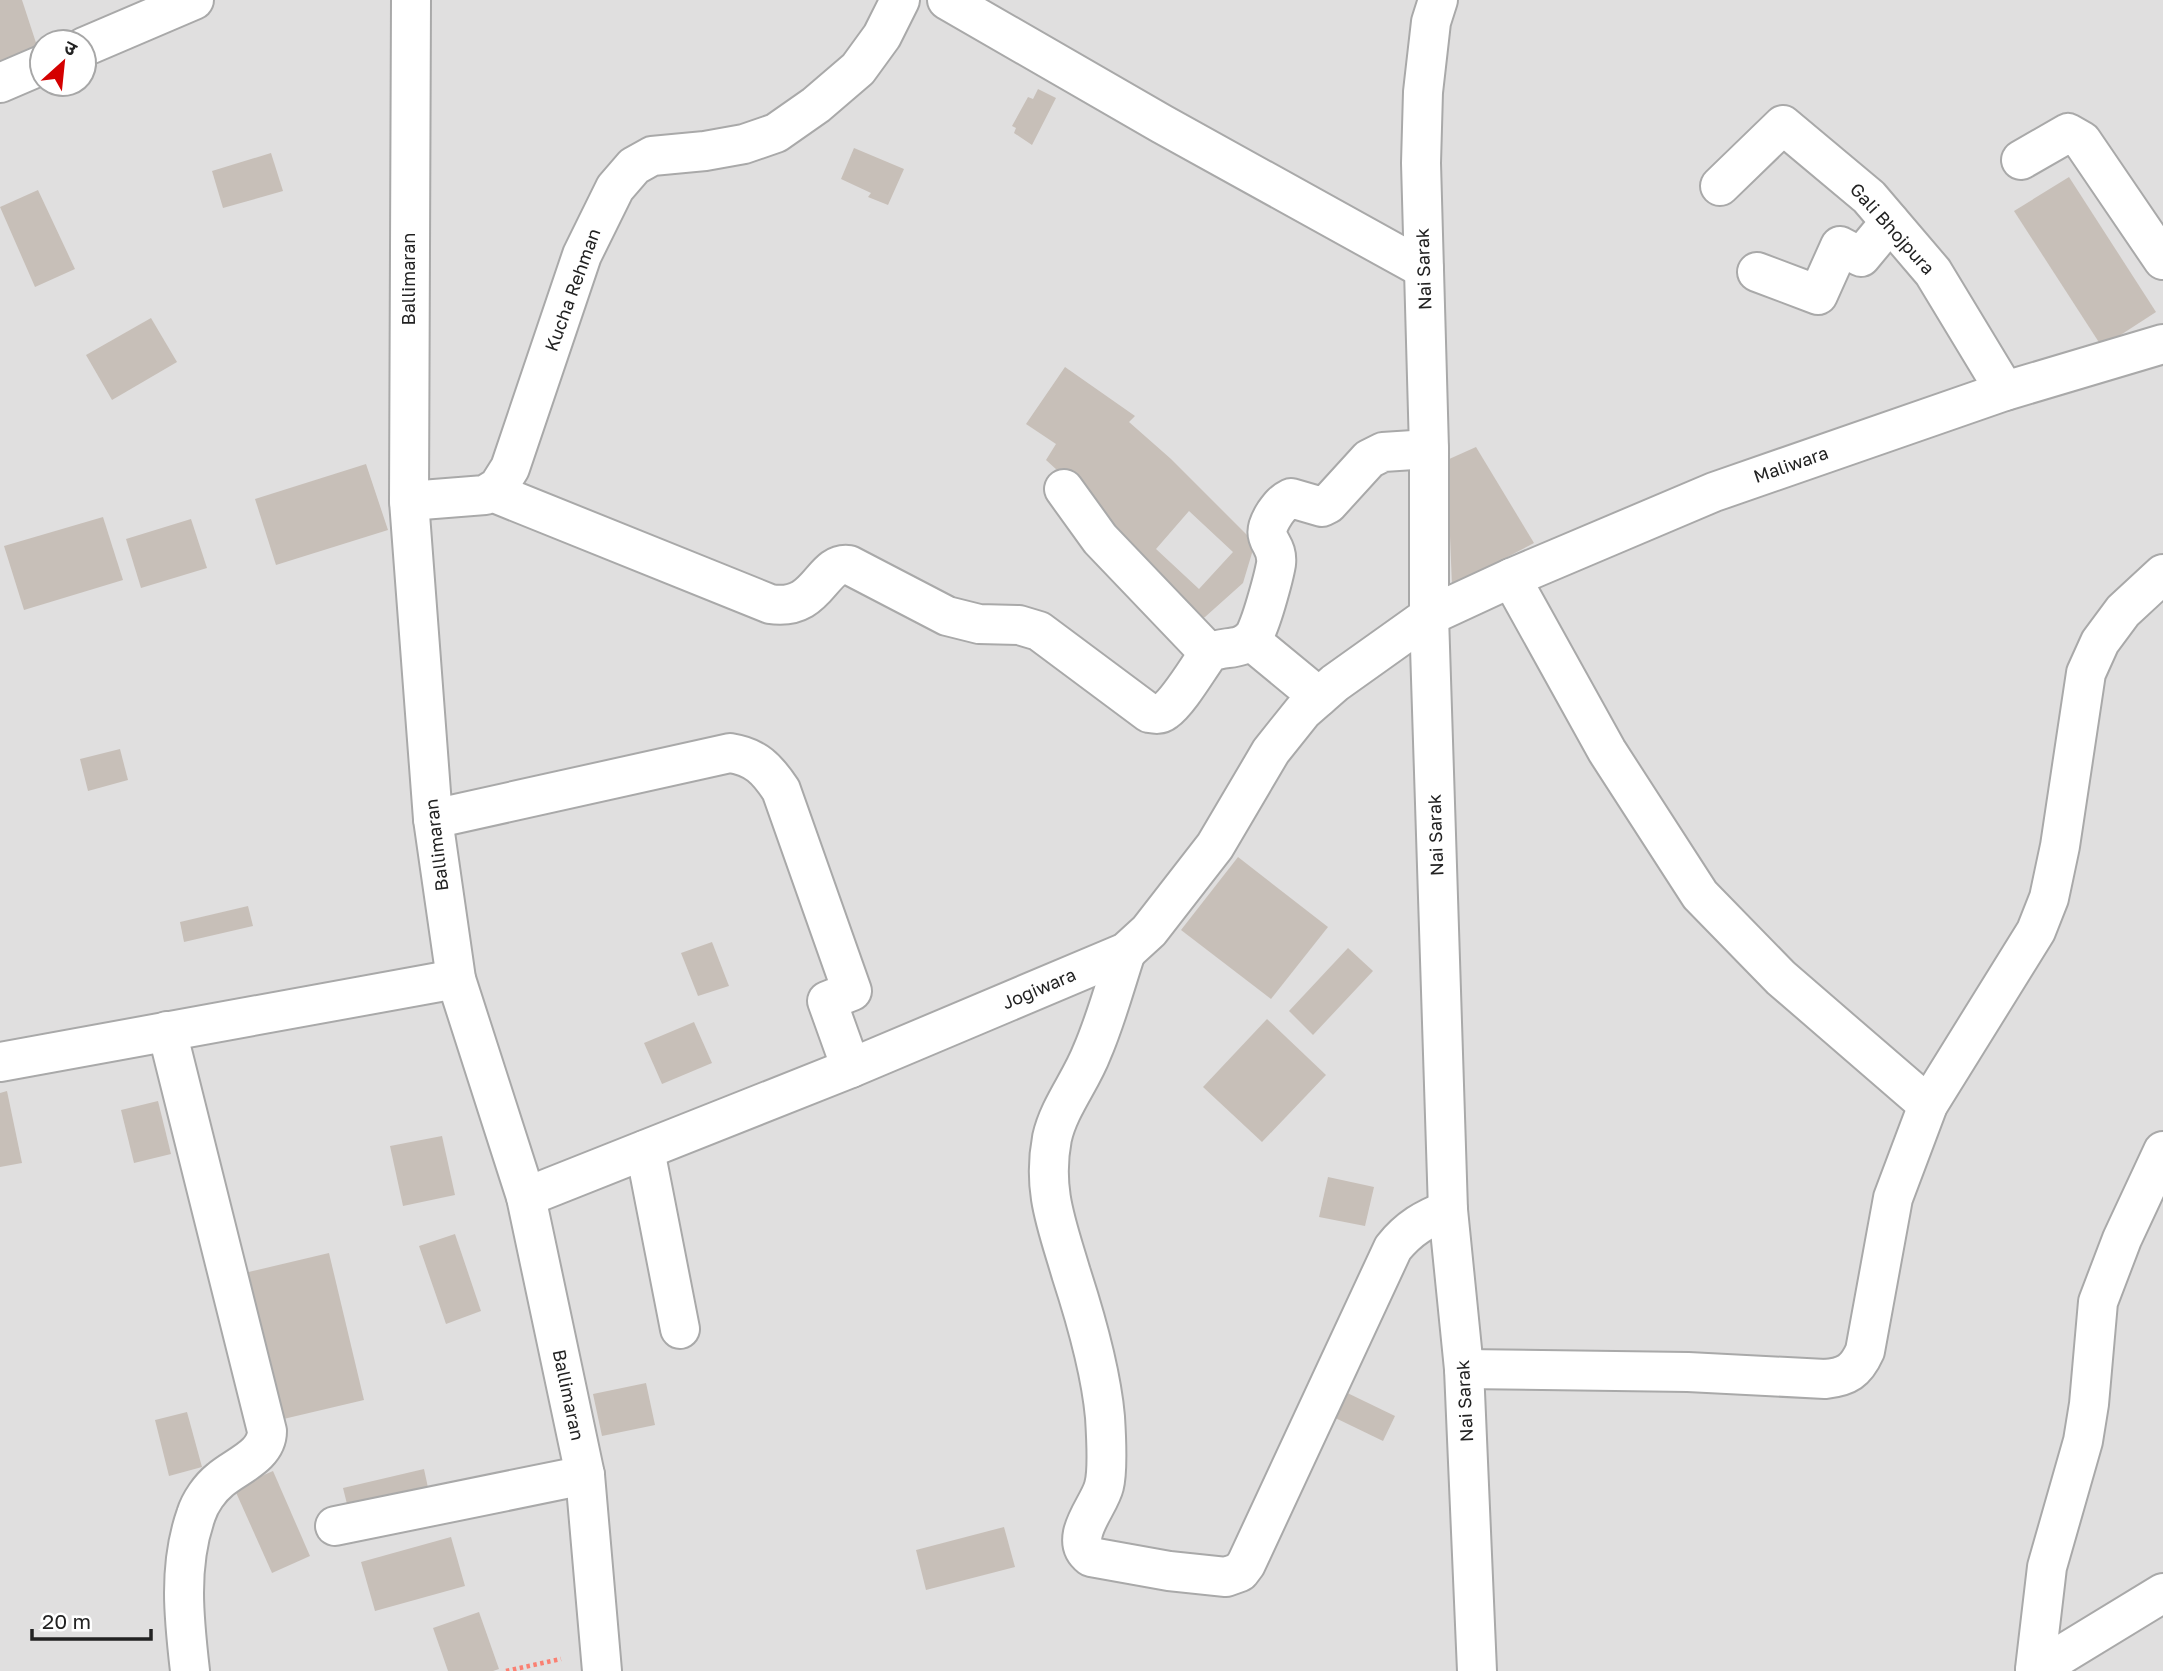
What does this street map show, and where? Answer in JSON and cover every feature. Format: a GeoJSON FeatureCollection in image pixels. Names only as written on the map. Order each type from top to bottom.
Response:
{"type":"FeatureCollection","features":[{"type":"Feature","properties":{"kind":"street"},"geometry":{"type":"LineString","coordinates":[[98,41],[194,0]]}},
{"type":"Feature","properties":{"kind":"street","name":"Ballimaran"},"geometry":{"type":"LineString","coordinates":[[411,0],[409,501],[433,820],[456,979],[526,1197],[585,1475],[601,1661]]}},
{"type":"Feature","properties":{"kind":"street","name":"Kucha Rehman"},"geometry":{"type":"LineString","coordinates":[[492,492],[504,480],[510,468],[582,255],[615,188],[634,166],[652,156],[731,146],[776,133],[816,105],[858,69],[882,36],[900,0]]}},
{"type":"Feature","properties":{"kind":"street"},"geometry":{"type":"LineString","coordinates":[[947,0],[1162,124],[1423,269]]}},
{"type":"Feature","properties":{"kind":"street","name":"Nai Sarak"},"geometry":{"type":"LineString","coordinates":[[1437,0],[1431,23],[1423,92],[1421,163],[1429,449],[1429,615],[1448,1210],[1464,1369],[1476,1671]]}},
{"type":"Feature","properties":{"kind":"street"},"geometry":{"type":"LineString","coordinates":[[0,83],[28,71]]}},
{"type":"Feature","properties":{"kind":"street","name":"Gali Bhojpura"},"geometry":{"type":"LineString","coordinates":[[1720,186],[1783,125],[1869,197],[1933,272],[2004,391]]}},
{"type":"Feature","properties":{"kind":"street"},"geometry":{"type":"LineString","coordinates":[[2021,160],[2060,135],[2068,133],[2075,136],[2082,141],[2163,260]]}},
{"type":"Feature","properties":{"kind":"street"},"geometry":{"type":"LineString","coordinates":[[1757,272],[1818,295],[1840,246],[1861,257],[1890,222]]}},
{"type":"Feature","properties":{"kind":"street","name":"Maliwara"},"geometry":{"type":"LineString","coordinates":[[1429,615],[1714,492],[2004,391],[2163,344]]}},
{"type":"Feature","properties":{"kind":"street"},"geometry":{"type":"LineString","coordinates":[[409,501],[475,496],[492,492],[770,604],[796,604],[806,598],[837,567],[849,565],[947,616],[979,624],[1019,625],[1039,631],[1149,713],[1164,712],[1209,653],[1217,648],[1237,648],[1250,640],[1258,626],[1276,563],[1266,531],[1285,501],[1291,498],[1322,507],[1377,454],[1429,449]]}},
{"type":"Feature","properties":{"kind":"street"},"geometry":{"type":"LineString","coordinates":[[1064,489],[1100,539],[1209,653]]}},
{"type":"Feature","properties":{"kind":"street"},"geometry":{"type":"LineString","coordinates":[[1464,1369],[1688,1372],[1825,1378],[1841,1378],[1852,1373],[1865,1351],[1893,1198],[1928,1105],[2036,931],[2049,898],[2060,846],[2086,673],[2100,642],[2123,611],[2163,574]]}},
{"type":"Feature","properties":{"kind":"street"},"geometry":{"type":"LineString","coordinates":[[1511,578],[1607,751],[1700,895],[1780,978],[1928,1105]]}},
{"type":"Feature","properties":{"kind":"street","name":"Jogiwara"},"geometry":{"type":"LineString","coordinates":[[526,1197],[851,1068],[1126,952],[1149,931],[1215,846],[1271,751],[1303,710],[1429,615]]}},
{"type":"Feature","properties":{"kind":"street"},"geometry":{"type":"LineString","coordinates":[[1250,640],[1319,697]]}},
{"type":"Feature","properties":{"kind":"street"},"geometry":{"type":"LineString","coordinates":[[433,820],[730,753],[757,761],[769,772],[781,790],[852,991],[827,1001],[851,1068]]}},
{"type":"Feature","properties":{"kind":"street"},"geometry":{"type":"LineString","coordinates":[[1126,952],[1092,1054],[1066,1102],[1053,1137],[1051,1156],[1051,1206],[1093,1353],[1105,1416],[1104,1487],[1081,1537],[1083,1548],[1091,1557],[1169,1571],[1226,1577],[1240,1572],[1393,1248],[1421,1221],[1448,1210]]}},
{"type":"Feature","properties":{"kind":"street"},"geometry":{"type":"LineString","coordinates":[[0,1062],[456,979]]}},
{"type":"Feature","properties":{"kind":"street"},"geometry":{"type":"LineString","coordinates":[[167,1031],[267,1431],[264,1446],[220,1479],[208,1492],[196,1514],[184,1569],[184,1616],[190,1671]]}},
{"type":"Feature","properties":{"kind":"street"},"geometry":{"type":"LineString","coordinates":[[645,1150],[680,1329]]}},
{"type":"Feature","properties":{"kind":"street"},"geometry":{"type":"LineString","coordinates":[[2035,1670],[2047,1567],[2083,1441],[2090,1404],[2098,1302],[2122,1239],[2163,1151]]}},
{"type":"Feature","properties":{"kind":"street"},"geometry":{"type":"LineString","coordinates":[[335,1526],[585,1475]]}},
{"type":"Feature","properties":{"kind":"street"},"geometry":{"type":"LineString","coordinates":[[2035,1670],[2163,1592]]}},
{"type":"Feature","properties":{"kind":"path"},"geometry":{"type":"LineString","coordinates":[[506,1671],[601,1661]]}},
{"type":"Feature","properties":{"kind":"shaded area"},"geometry":{"type":"Polygon","coordinates":[[[0,0],[2163,0],[2163,1671],[0,1671],[0,0]]]}},
{"type":"Feature","properties":{"kind":"building"},"geometry":{"type":"Polygon","coordinates":[[[0,0],[22,0],[31,28],[28,28],[28,59],[0,68],[0,0]]]}},
{"type":"Feature","properties":{"kind":"building"},"geometry":{"type":"Polygon","coordinates":[[[1038,89],[1056,98],[1032,145],[1014,133],[1016,128],[1012,126],[1028,97],[1033,99],[1038,89]]]}},
{"type":"Feature","properties":{"kind":"building"},"geometry":{"type":"Polygon","coordinates":[[[854,148],[904,169],[888,205],[868,197],[871,193],[841,179],[854,148]]]}},
{"type":"Feature","properties":{"kind":"building"},"geometry":{"type":"Polygon","coordinates":[[[271,153],[283,191],[223,208],[212,171],[271,153]]]}},
{"type":"Feature","properties":{"kind":"building"},"geometry":{"type":"Polygon","coordinates":[[[2069,177],[2156,312],[2102,347],[2014,211],[2069,177]]]}},
{"type":"Feature","properties":{"kind":"building"},"geometry":{"type":"Polygon","coordinates":[[[38,190],[75,269],[35,287],[0,207],[38,190]]]}},
{"type":"Feature","properties":{"kind":"building"},"geometry":{"type":"Polygon","coordinates":[[[151,318],[177,362],[112,400],[86,355],[151,318]]]}},
{"type":"Feature","properties":{"kind":"building"},"geometry":{"type":"Polygon","coordinates":[[[1065,367],[1135,416],[1129,422],[1171,459],[1255,543],[1243,583],[1205,617],[1198,620],[1091,501],[1046,460],[1056,444],[1026,424],[1065,367]],[[1189,511],[1156,549],[1199,589],[1233,552],[1189,511]]]}},
{"type":"Feature","properties":{"kind":"building"},"geometry":{"type":"Polygon","coordinates":[[[1476,447],[1534,543],[1452,586],[1447,460],[1476,447]]]}},
{"type":"Feature","properties":{"kind":"building"},"geometry":{"type":"Polygon","coordinates":[[[366,464],[388,530],[276,565],[255,499],[366,464]]]}},
{"type":"Feature","properties":{"kind":"building"},"geometry":{"type":"Polygon","coordinates":[[[103,517],[123,580],[24,610],[4,546],[103,517]]]}},
{"type":"Feature","properties":{"kind":"building"},"geometry":{"type":"Polygon","coordinates":[[[191,519],[207,568],[141,588],[126,539],[191,519]]]}},
{"type":"Feature","properties":{"kind":"building"},"geometry":{"type":"Polygon","coordinates":[[[120,749],[128,780],[88,791],[80,759],[120,749]]]}},
{"type":"Feature","properties":{"kind":"building"},"geometry":{"type":"Polygon","coordinates":[[[1238,857],[1328,927],[1271,999],[1181,930],[1238,857]]]}},
{"type":"Feature","properties":{"kind":"building"},"geometry":{"type":"Polygon","coordinates":[[[248,906],[253,926],[184,942],[180,922],[248,906]]]}},
{"type":"Feature","properties":{"kind":"building"},"geometry":{"type":"Polygon","coordinates":[[[712,942],[729,986],[698,996],[681,953],[712,942]]]}},
{"type":"Feature","properties":{"kind":"building"},"geometry":{"type":"Polygon","coordinates":[[[1348,948],[1373,971],[1313,1035],[1289,1011],[1348,948]]]}},
{"type":"Feature","properties":{"kind":"building"},"geometry":{"type":"Polygon","coordinates":[[[1267,1019],[1326,1075],[1262,1142],[1203,1087],[1267,1019]]]}},
{"type":"Feature","properties":{"kind":"building"},"geometry":{"type":"Polygon","coordinates":[[[694,1022],[712,1063],[662,1084],[644,1043],[694,1022]]]}},
{"type":"Feature","properties":{"kind":"building"},"geometry":{"type":"Polygon","coordinates":[[[7,1091],[22,1163],[0,1167],[0,1093],[7,1091]]]}},
{"type":"Feature","properties":{"kind":"building"},"geometry":{"type":"Polygon","coordinates":[[[158,1101],[171,1154],[134,1163],[121,1110],[158,1101]]]}},
{"type":"Feature","properties":{"kind":"building"},"geometry":{"type":"Polygon","coordinates":[[[442,1136],[455,1195],[403,1206],[390,1146],[442,1136]]]}},
{"type":"Feature","properties":{"kind":"building"},"geometry":{"type":"Polygon","coordinates":[[[1328,1177],[1374,1187],[1365,1226],[1319,1217],[1328,1177]]]}},
{"type":"Feature","properties":{"kind":"building"},"geometry":{"type":"Polygon","coordinates":[[[455,1234],[481,1311],[446,1324],[419,1246],[455,1234]]]}},
{"type":"Feature","properties":{"kind":"building"},"geometry":{"type":"Polygon","coordinates":[[[329,1253],[364,1400],[275,1421],[240,1274],[329,1253]]]}},
{"type":"Feature","properties":{"kind":"building"},"geometry":{"type":"Polygon","coordinates":[[[646,1383],[655,1425],[602,1436],[593,1394],[646,1383]]]}},
{"type":"Feature","properties":{"kind":"building"},"geometry":{"type":"Polygon","coordinates":[[[1335,1387],[1395,1416],[1383,1441],[1323,1412],[1335,1387]]]}},
{"type":"Feature","properties":{"kind":"building"},"geometry":{"type":"Polygon","coordinates":[[[187,1412],[202,1467],[169,1476],[155,1420],[187,1412]]]}},
{"type":"Feature","properties":{"kind":"building"},"geometry":{"type":"Polygon","coordinates":[[[424,1469],[430,1497],[350,1516],[343,1488],[424,1469]]]}},
{"type":"Feature","properties":{"kind":"building"},"geometry":{"type":"Polygon","coordinates":[[[273,1471],[310,1556],[272,1573],[234,1488],[273,1471]]]}},
{"type":"Feature","properties":{"kind":"building"},"geometry":{"type":"Polygon","coordinates":[[[1004,1527],[1015,1567],[926,1590],[916,1550],[1004,1527]]]}},
{"type":"Feature","properties":{"kind":"building"},"geometry":{"type":"Polygon","coordinates":[[[451,1537],[465,1586],[375,1611],[361,1562],[451,1537]]]}},
{"type":"Feature","properties":{"kind":"building"},"geometry":{"type":"Polygon","coordinates":[[[479,1612],[499,1669],[448,1671],[433,1628],[479,1612]]]}}]}
